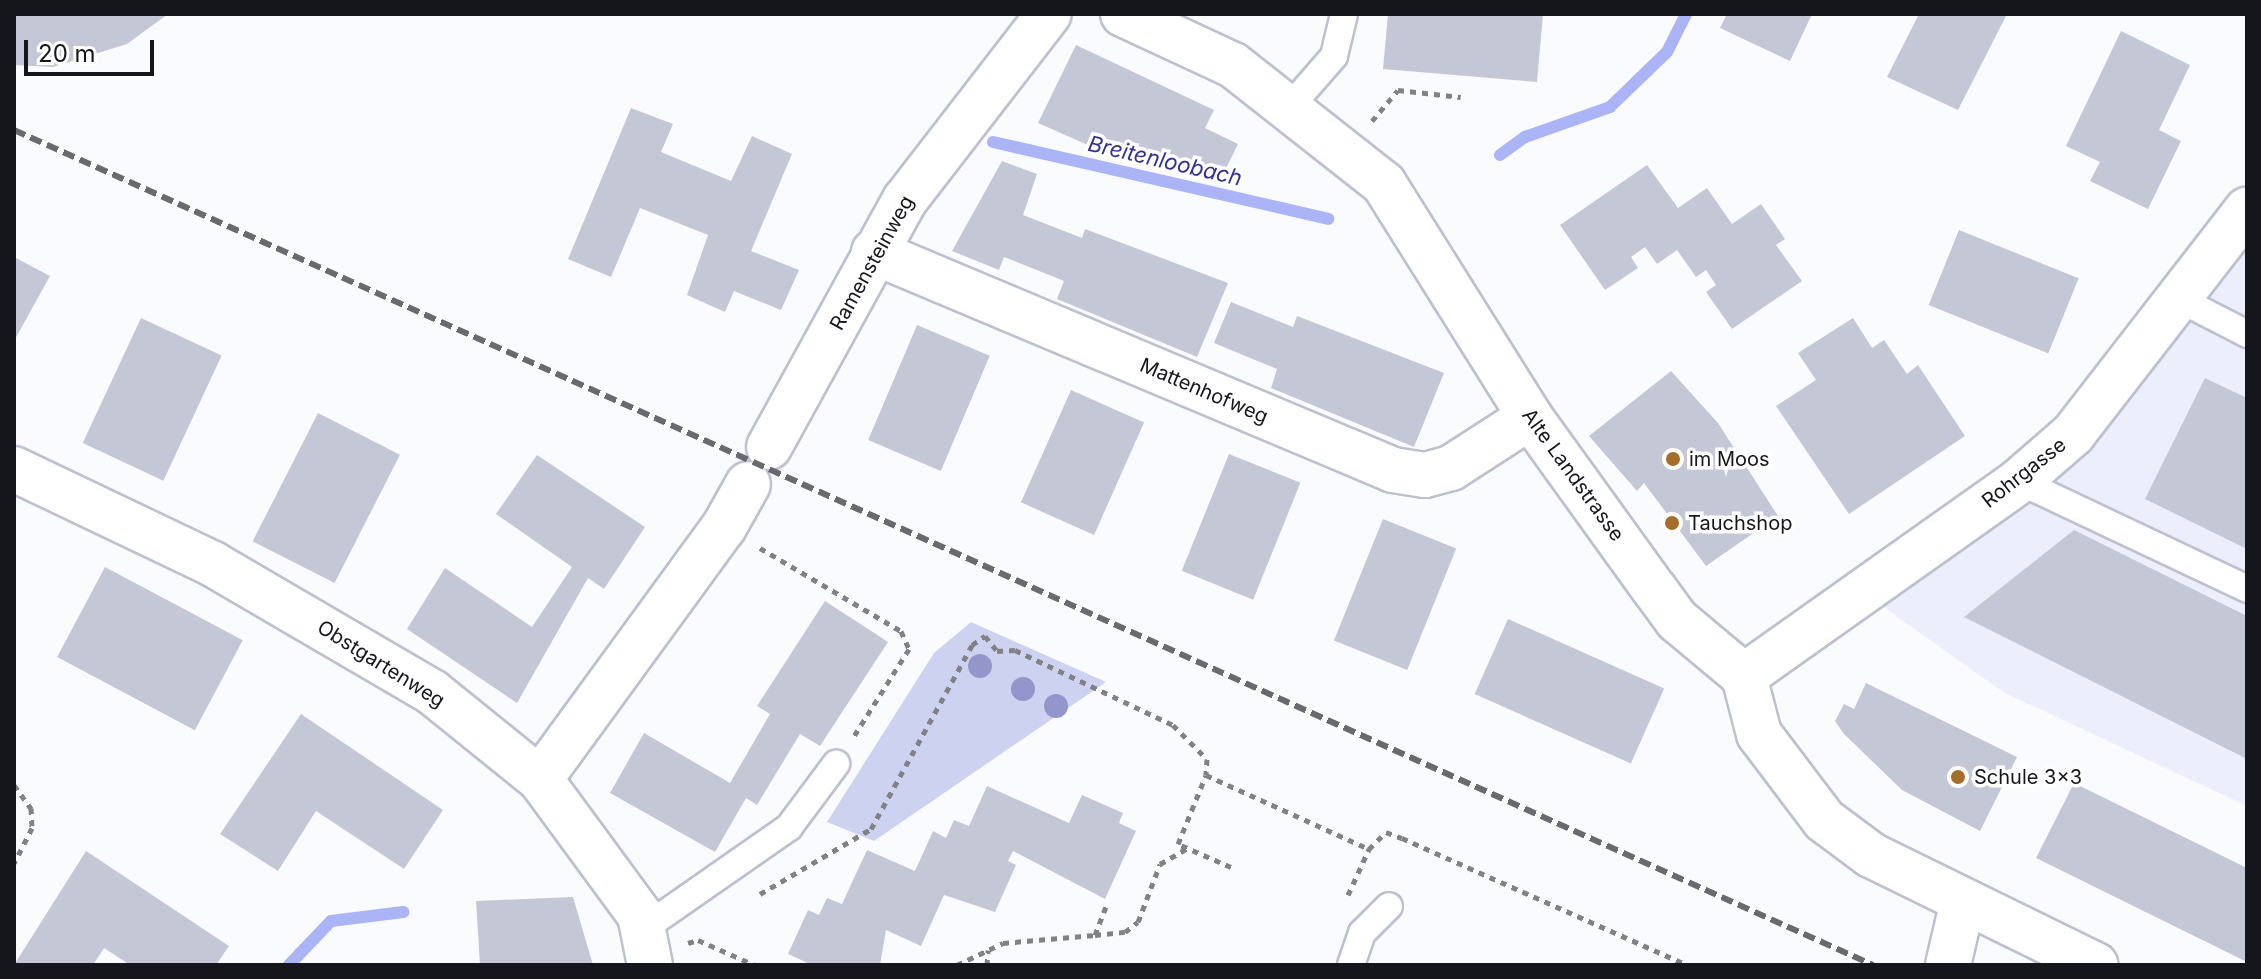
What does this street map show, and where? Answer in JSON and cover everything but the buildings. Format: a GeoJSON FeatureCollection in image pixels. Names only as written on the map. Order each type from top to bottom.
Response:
{"type":"FeatureCollection","features":[{"type":"Feature","properties":{"kind":"street","name":"Ramensteinweg"},"geometry":{"type":"LineString","coordinates":[[540,779],[724,527],[905,200],[1049,14]]}},
{"type":"Feature","properties":{"kind":"street","name":"Alte Landstrasse"},"geometry":{"type":"LineString","coordinates":[[1123,14],[1233,65],[1384,184],[1530,417],[1677,620],[1744,676]]}},
{"type":"Feature","properties":{"kind":"street","name":"Rohrgasse"},"geometry":{"type":"LineString","coordinates":[[1744,676],[2019,481],[2073,434],[2247,210]]}},
{"type":"Feature","properties":{"kind":"street","name":"Mattenhofweg"},"geometry":{"type":"LineString","coordinates":[[874,252],[1393,470],[1425,475],[1451,468],[1530,417]]}},
{"type":"Feature","properties":{"kind":"street","name":"Obstgartenweg"},"geometry":{"type":"LineString","coordinates":[[14,469],[213,564],[432,692],[540,779],[640,915],[647,951]]}},
{"type":"Feature","properties":{"kind":"street"},"geometry":{"type":"LineString","coordinates":[[1744,676],[1759,734],[1824,820],[1871,855],[2096,965]]}},
{"type":"Feature","properties":{"kind":"street"},"geometry":{"type":"LineString","coordinates":[[1948,965],[1963,901]]}},
{"type":"Feature","properties":{"kind":"lane"},"geometry":{"type":"LineString","coordinates":[[1288,109],[1334,56],[1344,14]]}},
{"type":"Feature","properties":{"kind":"lane"},"geometry":{"type":"LineString","coordinates":[[2177,298],[2247,334]]}},
{"type":"Feature","properties":{"kind":"lane"},"geometry":{"type":"LineString","coordinates":[[2019,481],[2247,589]]}},
{"type":"Feature","properties":{"kind":"lane"},"geometry":{"type":"LineString","coordinates":[[647,951],[789,827],[836,764]]}},
{"type":"Feature","properties":{"kind":"lane"},"geometry":{"type":"LineString","coordinates":[[1351,965],[1362,933],[1389,906]]}},
{"type":"Feature","properties":{"kind":"path"},"geometry":{"type":"LineString","coordinates":[[1345,154],[1398,90],[1461,97]]}},
{"type":"Feature","properties":{"kind":"path"},"geometry":{"type":"LineString","coordinates":[[724,527],[905,640],[909,649],[836,764]]}},
{"type":"Feature","properties":{"kind":"path"},"geometry":{"type":"LineString","coordinates":[[756,896],[871,829],[972,645],[985,636],[997,651],[1015,650],[1173,725],[1207,759],[1206,775],[1178,844],[1231,867]]}},
{"type":"Feature","properties":{"kind":"path"},"geometry":{"type":"LineString","coordinates":[[1206,775],[1369,849],[1386,832],[1402,838],[1687,965]]}},
{"type":"Feature","properties":{"kind":"path"},"geometry":{"type":"LineString","coordinates":[[14,785],[31,808],[32,828],[14,863]]}},
{"type":"Feature","properties":{"kind":"path"},"geometry":{"type":"LineString","coordinates":[[957,965],[988,950],[1125,932],[1138,922],[1160,864],[1189,848]]}},
{"type":"Feature","properties":{"kind":"path"},"geometry":{"type":"LineString","coordinates":[[1095,935],[1107,904]]}},
{"type":"Feature","properties":{"kind":"path"},"geometry":{"type":"LineString","coordinates":[[647,951],[702,927]]}},
{"type":"Feature","properties":{"kind":"path"},"geometry":{"type":"LineString","coordinates":[[647,951],[698,940],[755,965]]}},
{"type":"Feature","properties":{"kind":"path"},"geometry":{"type":"LineString","coordinates":[[987,965],[988,950]]}},
{"type":"Feature","properties":{"kind":"shaded area"},"geometry":{"type":"Polygon","coordinates":[[[2247,203],[2247,806],[2003,692],[1860,590],[2019,481],[2247,203]]]}},
{"type":"Feature","properties":{"kind":"shaded area"},"geometry":{"type":"Polygon","coordinates":[[[971,622],[1106,682],[874,841],[827,822],[934,653],[971,622]]]}},
{"type":"Feature","properties":{"kind":"waterway","name":"Breitenloobach"},"geometry":{"type":"LineString","coordinates":[[1500,155],[1525,137],[1610,107],[1667,52],[1686,14]]}},
{"type":"Feature","properties":{"kind":"waterway","name":"Breitenloobach"},"geometry":{"type":"LineString","coordinates":[[993,142],[1328,219]]}},
{"type":"Feature","properties":{"kind":"waterway","name":"Breitenloobach"},"geometry":{"type":"LineString","coordinates":[[289,965],[331,921],[403,912]]}},
{"type":"Feature","properties":{"kind":"railway"},"geometry":{"type":"LineString","coordinates":[[14,130],[1873,965]]}},
{"type":"Feature","properties":{"kind":"place","name":"im Moos"},"geometry":{"type":"Point","coordinates":[1673,459]}},
{"type":"Feature","properties":{"kind":"place","name":"Tauchshop"},"geometry":{"type":"Point","coordinates":[1672,523]}},
{"type":"Feature","properties":{"kind":"place","name":"Schule 3x3"},"geometry":{"type":"Point","coordinates":[1958,777]}}]}
